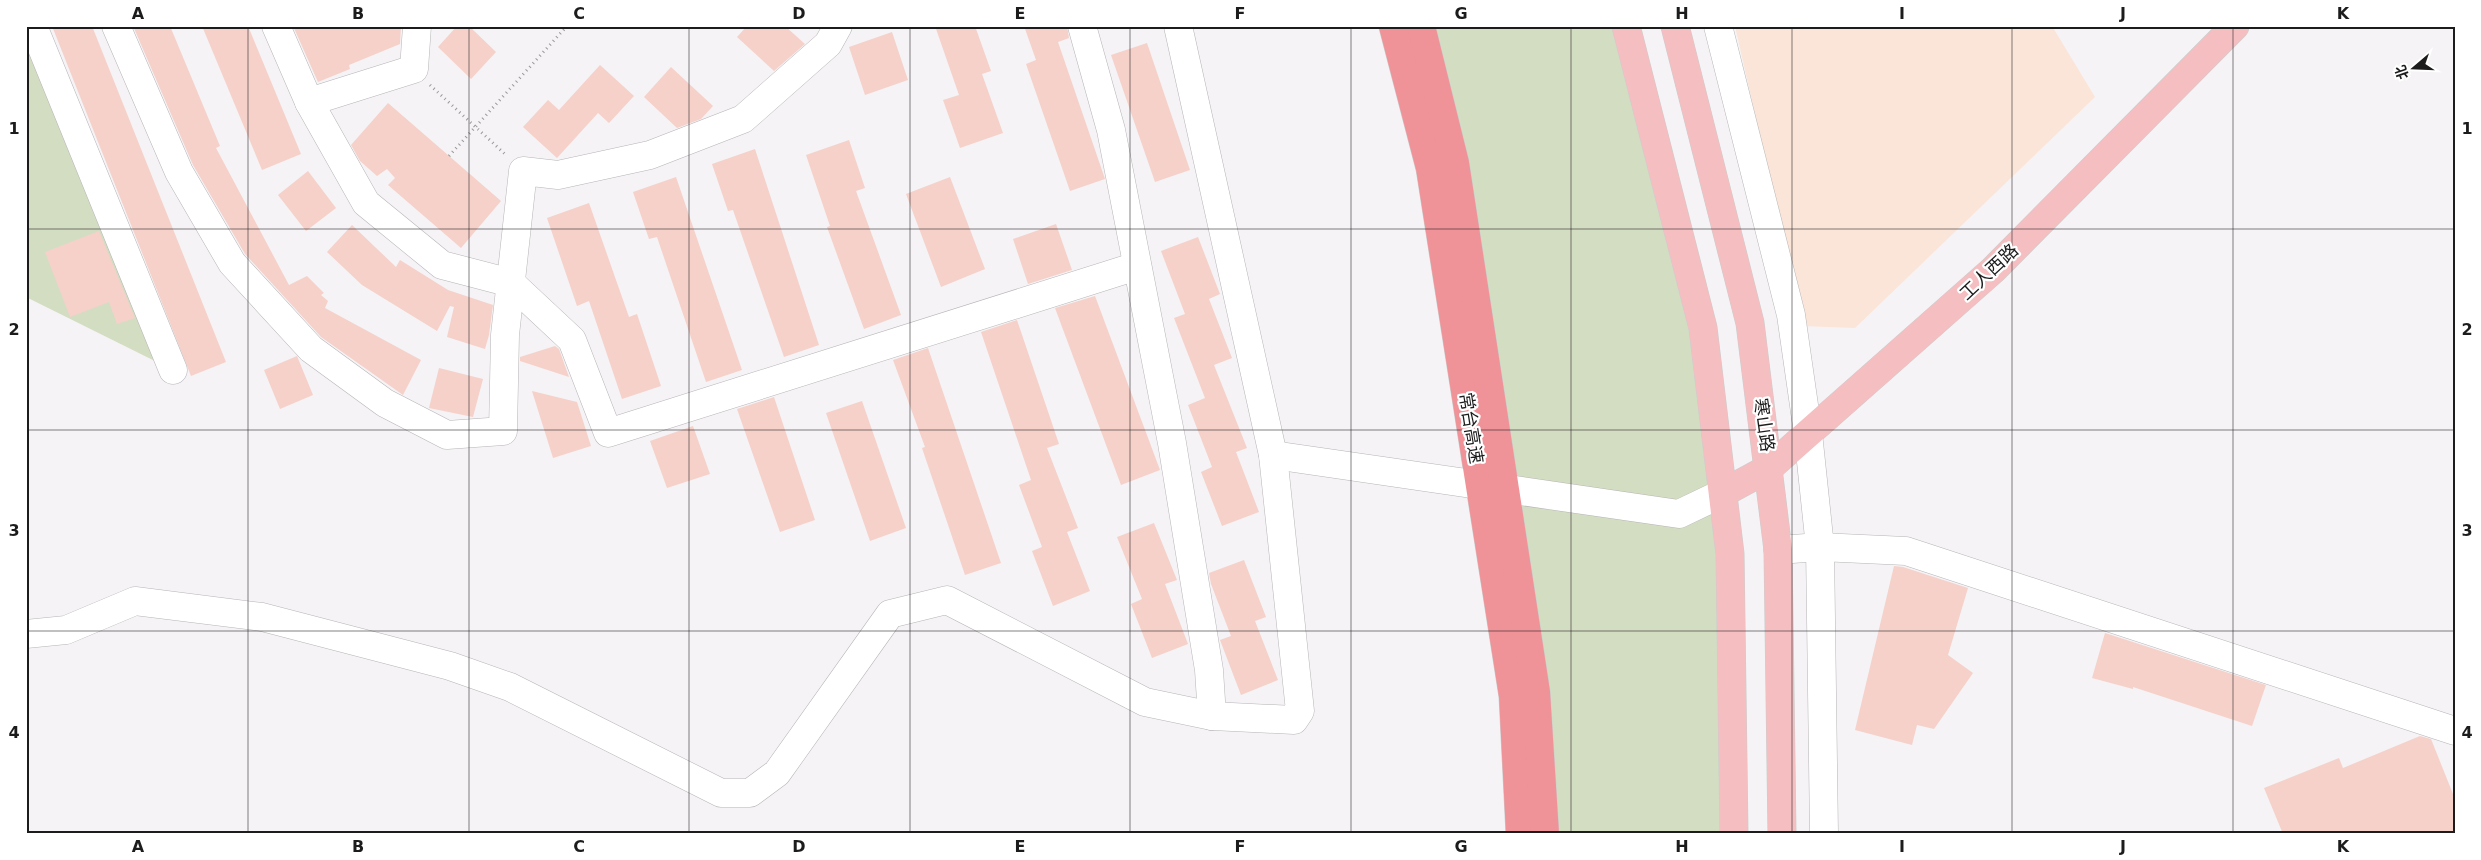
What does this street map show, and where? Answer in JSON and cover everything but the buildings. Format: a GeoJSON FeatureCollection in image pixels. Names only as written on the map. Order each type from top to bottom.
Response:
{"type":"FeatureCollection","features":[{"type":"Feature","properties":{"kind":"highway","name":"常台高速"},"geometry":{"type":"LineString","coordinates":[[1393,26],[1430,168],[1507,657],[1513,696],[1520,834]]}},
{"type":"Feature","properties":{"kind":"highway","name":"常台高速"},"geometry":{"type":"LineString","coordinates":[[1421,26],[1454,163],[1536,692],[1545,834]]}},
{"type":"Feature","properties":{"kind":"main road"},"geometry":{"type":"LineString","coordinates":[[1626,26],[1702,328],[1730,554],[1734,834]]}},
{"type":"Feature","properties":{"kind":"main road","name":"寒山路"},"geometry":{"type":"LineString","coordinates":[[1675,26],[1750,323],[1778,550],[1782,834]]}},
{"type":"Feature","properties":{"kind":"main road","name":"工人西路"},"geometry":{"type":"LineString","coordinates":[[1723,494],[1769,468],[1993,270],[2235,26]]}},
{"type":"Feature","properties":{"kind":"street"},"geometry":{"type":"LineString","coordinates":[[33,26],[173,370]]}},
{"type":"Feature","properties":{"kind":"street"},"geometry":{"type":"LineString","coordinates":[[116,26],[179,172],[232,263],[311,349],[384,403],[447,435],[503,431],[505,335],[523,171],[558,174],[650,155],[743,119],[828,44],[838,26]]}},
{"type":"Feature","properties":{"kind":"street"},"geometry":{"type":"LineString","coordinates":[[276,26],[309,102],[366,203],[442,264],[511,283],[572,340],[608,433],[1137,266]]}},
{"type":"Feature","properties":{"kind":"street"},"geometry":{"type":"LineString","coordinates":[[309,102],[414,70],[417,26]]}},
{"type":"Feature","properties":{"kind":"street"},"geometry":{"type":"LineString","coordinates":[[1082,26],[1111,130],[1172,443],[1209,670],[1212,716]]}},
{"type":"Feature","properties":{"kind":"street"},"geometry":{"type":"LineString","coordinates":[[26,634],[66,630],[135,601],[262,617],[450,666],[510,688],[721,793],[750,792],[777,773],[890,614],[947,600],[1145,702],[1212,716],[1294,720],[1300,711],[1272,455],[1178,26]]}},
{"type":"Feature","properties":{"kind":"street"},"geometry":{"type":"LineString","coordinates":[[1718,26],[1791,315],[1808,433],[1820,547],[1824,834]]}},
{"type":"Feature","properties":{"kind":"street"},"geometry":{"type":"LineString","coordinates":[[1272,455],[1679,514],[1723,494]]}},
{"type":"Feature","properties":{"kind":"street"},"geometry":{"type":"LineString","coordinates":[[1778,550],[1820,547],[1906,551],[2455,731]]}},
{"type":"Feature","properties":{"kind":"path"},"geometry":{"type":"LineString","coordinates":[[449,156],[567,26]]}},
{"type":"Feature","properties":{"kind":"path"},"geometry":{"type":"LineString","coordinates":[[414,70],[523,171]]}},
{"type":"Feature","properties":{"kind":"shaded area"},"geometry":{"type":"Polygon","coordinates":[[[1735,26],[2052,26],[2095,97],[1855,328],[1803,326],[1735,26]]]}},
{"type":"Feature","properties":{"kind":"green space"},"geometry":{"type":"Polygon","coordinates":[[[26,26],[173,370],[26,297],[26,26]]]}},
{"type":"Feature","properties":{"kind":"green space"},"geometry":{"type":"Polygon","coordinates":[[[1421,26],[1626,26],[1703,328],[1734,834],[1545,834],[1421,26]]]}}]}
